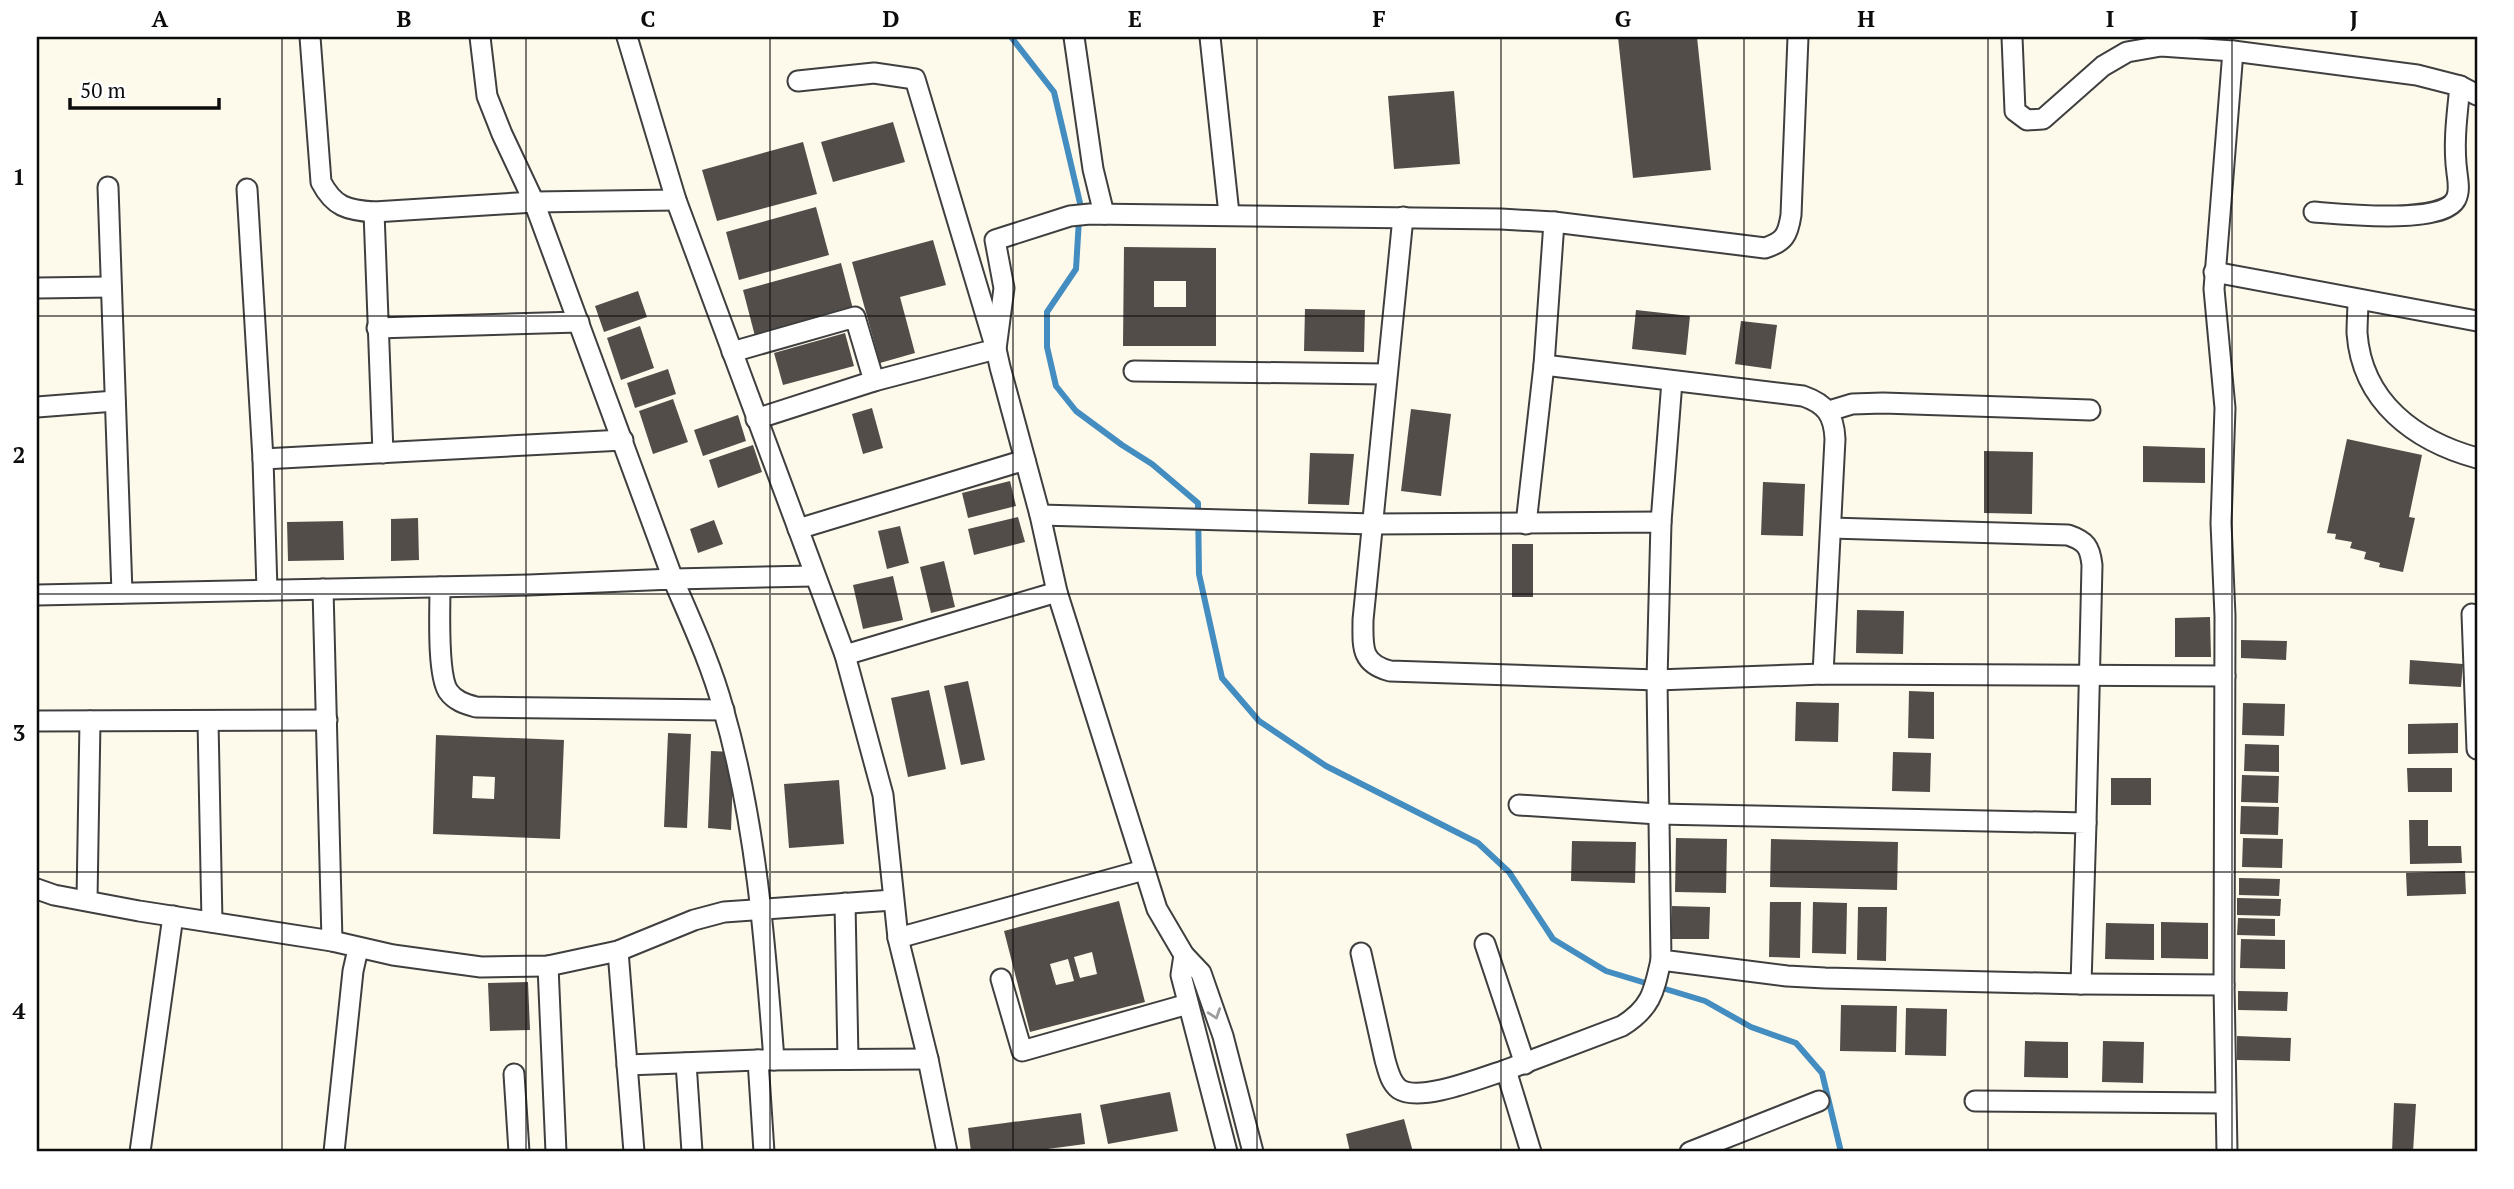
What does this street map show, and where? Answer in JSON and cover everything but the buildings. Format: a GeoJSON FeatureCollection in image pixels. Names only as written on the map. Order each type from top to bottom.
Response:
{"type":"FeatureCollection","features":[{"type":"Feature","properties":{"kind":"street"},"geometry":{"type":"LineString","coordinates":[[310,37],[321,182],[328,195],[338,204],[352,210],[374,212],[534,202],[676,200]]}},
{"type":"Feature","properties":{"kind":"street"},"geometry":{"type":"LineString","coordinates":[[480,37],[487,96],[534,202],[673,579],[724,709],[741,776],[762,908],[766,1060],[764,1152]]}},
{"type":"Feature","properties":{"kind":"street"},"geometry":{"type":"LineString","coordinates":[[627,37],[676,200],[845,655],[883,795],[898,938],[928,1059],[947,1152]]}},
{"type":"Feature","properties":{"kind":"street"},"geometry":{"type":"LineString","coordinates":[[1074,37],[1093,169],[1088,215]]}},
{"type":"Feature","properties":{"kind":"street"},"geometry":{"type":"LineString","coordinates":[[1210,37],[1229,214]]}},
{"type":"Feature","properties":{"kind":"street"},"geometry":{"type":"LineString","coordinates":[[996,349],[1004,288],[996,240],[1088,215],[1229,214],[1554,222],[1765,248],[1780,243],[1788,233],[1791,215],[1798,37]]}},
{"type":"Feature","properties":{"kind":"street"},"geometry":{"type":"LineString","coordinates":[[2012,37],[2015,111],[2020,116],[2036,121],[2054,110],[2103,66],[2127,52],[2161,46],[2233,51],[2417,75],[2469,90],[2455,139],[2458,191],[2450,206],[2431,212],[2386,216],[2314,212]]}},
{"type":"Feature","properties":{"kind":"street"},"geometry":{"type":"LineString","coordinates":[[2227,1152],[2224,985],[2225,676],[2221,491],[2225,408],[2214,272],[2233,51]]}},
{"type":"Feature","properties":{"kind":"street"},"geometry":{"type":"LineString","coordinates":[[798,81],[874,73],[915,79],[996,349],[1040,515],[1057,592],[1144,870],[1157,909],[1184,955],[1200,973],[1205,985],[1223,1036],[1253,1152]]}},
{"type":"Feature","properties":{"kind":"street"},"geometry":{"type":"LineString","coordinates":[[108,187],[122,593]]}},
{"type":"Feature","properties":{"kind":"street"},"geometry":{"type":"LineString","coordinates":[[247,189],[263,459],[267,590]]}},
{"type":"Feature","properties":{"kind":"street"},"geometry":{"type":"LineString","coordinates":[[374,212],[383,453]]}},
{"type":"Feature","properties":{"kind":"street"},"geometry":{"type":"LineString","coordinates":[[1402,217],[1363,620],[1366,656],[1377,668],[1390,671],[1657,680],[1822,674],[2225,676]]}},
{"type":"Feature","properties":{"kind":"street"},"geometry":{"type":"LineString","coordinates":[[1526,524],[1545,365],[1554,222]]}},
{"type":"Feature","properties":{"kind":"street"},"geometry":{"type":"LineString","coordinates":[[2214,272],[2477,321]]}},
{"type":"Feature","properties":{"kind":"street"},"geometry":{"type":"LineString","coordinates":[[37,288],[111,287]]}},
{"type":"Feature","properties":{"kind":"street"},"geometry":{"type":"LineString","coordinates":[[2358,300],[2357,333],[2360,350],[2369,381],[2390,412],[2423,435],[2477,458]]}},
{"type":"Feature","properties":{"kind":"street"},"geometry":{"type":"LineString","coordinates":[[732,352],[855,317],[874,381]]}},
{"type":"Feature","properties":{"kind":"street"},"geometry":{"type":"LineString","coordinates":[[377,328],[579,322]]}},
{"type":"Feature","properties":{"kind":"street"},"geometry":{"type":"LineString","coordinates":[[756,419],[874,381],[996,349]]}},
{"type":"Feature","properties":{"kind":"street"},"geometry":{"type":"LineString","coordinates":[[1545,365],[1803,396],[1817,401],[1829,411],[1834,423],[1835,439],[1822,674]]}},
{"type":"Feature","properties":{"kind":"street"},"geometry":{"type":"LineString","coordinates":[[1135,371],[1386,374]]}},
{"type":"Feature","properties":{"kind":"street"},"geometry":{"type":"LineString","coordinates":[[1362,953],[1384,1060],[1390,1077],[1398,1088],[1412,1094],[1431,1092],[1506,1070],[1622,1026],[1638,1016],[1652,995],[1660,963],[1657,680],[1661,522],[1672,381]]}},
{"type":"Feature","properties":{"kind":"street"},"geometry":{"type":"LineString","coordinates":[[37,407],[115,401]]}},
{"type":"Feature","properties":{"kind":"street"},"geometry":{"type":"LineString","coordinates":[[1829,411],[1852,404],[1882,403],[2090,410]]}},
{"type":"Feature","properties":{"kind":"street"},"geometry":{"type":"LineString","coordinates":[[263,459],[623,440]]}},
{"type":"Feature","properties":{"kind":"street"},"geometry":{"type":"LineString","coordinates":[[798,529],[1025,460]]}},
{"type":"Feature","properties":{"kind":"street"},"geometry":{"type":"LineString","coordinates":[[1040,515],[1374,524],[1661,522]]}},
{"type":"Feature","properties":{"kind":"street"},"geometry":{"type":"LineString","coordinates":[[1830,528],[2068,535],[2082,540],[2091,549],[2081,984]]}},
{"type":"Feature","properties":{"kind":"street"},"geometry":{"type":"LineString","coordinates":[[37,595],[814,576]]}},
{"type":"Feature","properties":{"kind":"street"},"geometry":{"type":"LineString","coordinates":[[440,587],[442,674],[447,690],[465,704],[476,707],[724,709]]}},
{"type":"Feature","properties":{"kind":"street"},"geometry":{"type":"LineString","coordinates":[[323,589],[332,941]]}},
{"type":"Feature","properties":{"kind":"street"},"geometry":{"type":"LineString","coordinates":[[845,655],[1057,592]]}},
{"type":"Feature","properties":{"kind":"street"},"geometry":{"type":"LineString","coordinates":[[2472,614],[2477,749]]}},
{"type":"Feature","properties":{"kind":"street"},"geometry":{"type":"LineString","coordinates":[[37,722],[327,720]]}},
{"type":"Feature","properties":{"kind":"street"},"geometry":{"type":"LineString","coordinates":[[87,900],[90,721]]}},
{"type":"Feature","properties":{"kind":"street"},"geometry":{"type":"LineString","coordinates":[[208,721],[212,922]]}},
{"type":"Feature","properties":{"kind":"street"},"geometry":{"type":"LineString","coordinates":[[1519,805],[1658,814],[2086,823]]}},
{"type":"Feature","properties":{"kind":"street"},"geometry":{"type":"LineString","coordinates":[[898,938],[1144,870]]}},
{"type":"Feature","properties":{"kind":"street"},"geometry":{"type":"LineString","coordinates":[[37,889],[54,895],[173,916],[332,941],[358,949],[481,967],[548,966],[618,951],[694,920],[724,912],[893,900]]}},
{"type":"Feature","properties":{"kind":"street"},"geometry":{"type":"LineString","coordinates":[[845,903],[849,1059]]}},
{"type":"Feature","properties":{"kind":"street"},"geometry":{"type":"LineString","coordinates":[[140,1152],[173,916]]}},
{"type":"Feature","properties":{"kind":"street"},"geometry":{"type":"LineString","coordinates":[[1485,944],[1525,1063]]}},
{"type":"Feature","properties":{"kind":"street"},"geometry":{"type":"LineString","coordinates":[[334,1152],[353,971],[358,949]]}},
{"type":"Feature","properties":{"kind":"street"},"geometry":{"type":"LineString","coordinates":[[618,951],[634,1152]]}},
{"type":"Feature","properties":{"kind":"street"},"geometry":{"type":"LineString","coordinates":[[1184,955],[1181,975],[1227,1152]]}},
{"type":"Feature","properties":{"kind":"street"},"geometry":{"type":"LineString","coordinates":[[1660,963],[1825,978],[2224,985]]}},
{"type":"Feature","properties":{"kind":"street"},"geometry":{"type":"LineString","coordinates":[[548,966],[556,1152]]}},
{"type":"Feature","properties":{"kind":"street"},"geometry":{"type":"LineString","coordinates":[[1001,979],[1022,1051],[1188,1004]]}},
{"type":"Feature","properties":{"kind":"street"},"geometry":{"type":"LineString","coordinates":[[627,1065],[766,1060],[928,1059]]}},
{"type":"Feature","properties":{"kind":"street"},"geometry":{"type":"LineString","coordinates":[[686,1063],[692,1152]]}},
{"type":"Feature","properties":{"kind":"street"},"geometry":{"type":"LineString","coordinates":[[1506,1070],[1531,1152]]}},
{"type":"Feature","properties":{"kind":"street"},"geometry":{"type":"LineString","coordinates":[[514,1074],[519,1152]]}},
{"type":"Feature","properties":{"kind":"street"},"geometry":{"type":"LineString","coordinates":[[1690,1152],[1819,1101]]}},
{"type":"Feature","properties":{"kind":"street"},"geometry":{"type":"LineString","coordinates":[[1975,1101],[2225,1103]]}},
{"type":"Feature","properties":{"kind":"waterway"},"geometry":{"type":"LineString","coordinates":[[1011,37],[1054,92],[1080,203],[1076,269],[1047,312],[1047,347],[1056,386],[1076,411],[1152,464],[1198,503],[1199,574],[1222,678],[1259,721],[1326,766],[1478,843],[1509,872],[1553,939],[1606,971],[1705,1001],[1751,1027],[1796,1043],[1822,1073],[1841,1152]]}}]}
